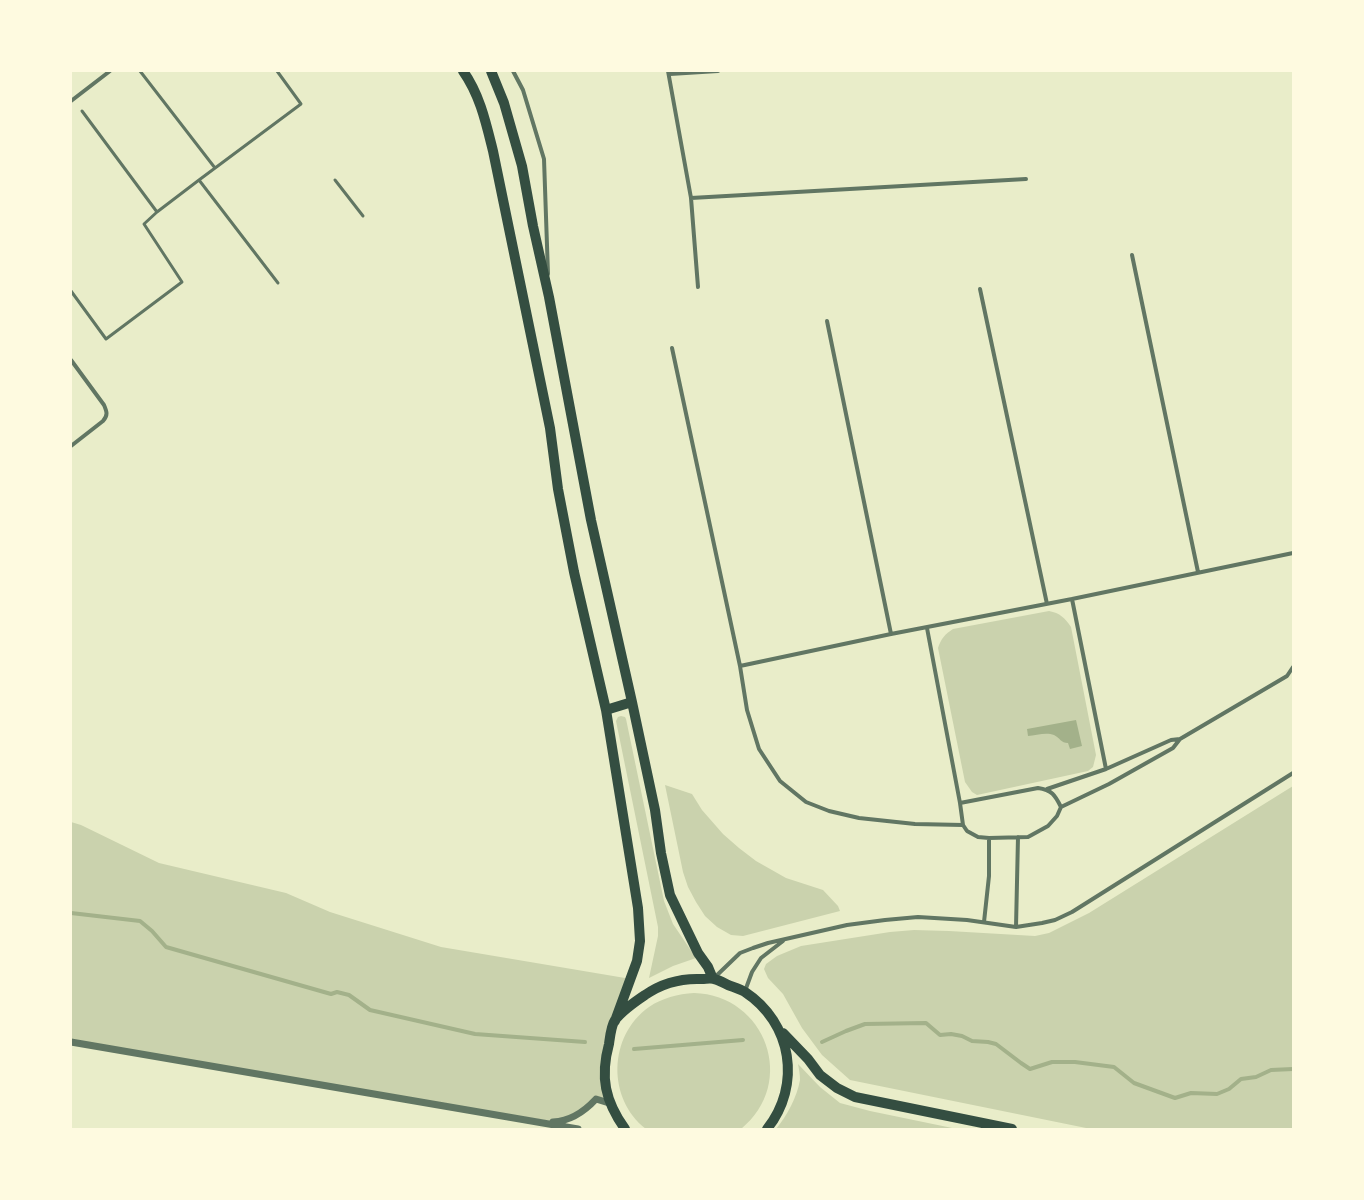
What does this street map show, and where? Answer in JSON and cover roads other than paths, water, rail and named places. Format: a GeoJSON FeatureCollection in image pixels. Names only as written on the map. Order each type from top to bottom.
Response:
{"type":"FeatureCollection","features":[{"type":"Feature","properties":{"kind":"main road"},"geometry":{"type":"LineString","coordinates":[[463,71],[483,112],[493,151],[550,428],[558,489],[574,572],[606,710],[637,901],[640,924],[640,941],[637,961],[615,1021],[604,1060],[604,1079],[609,1103],[625,1129]]}},
{"type":"Feature","properties":{"kind":"main road"},"geometry":{"type":"LineString","coordinates":[[491,71],[504,103],[522,166],[534,232],[549,297],[590,520],[632,702],[670,895],[698,953],[708,967],[713,979]]}},
{"type":"Feature","properties":{"kind":"main road"},"geometry":{"type":"LineString","coordinates":[[606,710],[632,702]]}},
{"type":"Feature","properties":{"kind":"main road"},"geometry":{"type":"LineString","coordinates":[[615,1021],[636,1000],[655,988],[676,980],[713,979],[744,992],[764,1008],[779,1029],[808,1059],[820,1074],[837,1088],[856,1097],[1012,1129]]}},
{"type":"Feature","properties":{"kind":"main road"},"geometry":{"type":"LineString","coordinates":[[767,1129],[781,1107],[786,1091],[788,1076],[788,1059],[785,1044],[779,1029]]}},
{"type":"Feature","properties":{"kind":"street"},"geometry":{"type":"LineString","coordinates":[[71,101],[110,71]]}},
{"type":"Feature","properties":{"kind":"street"},"geometry":{"type":"LineString","coordinates":[[513,71],[523,90],[544,159],[549,297]]}},
{"type":"Feature","properties":{"kind":"street"},"geometry":{"type":"LineString","coordinates":[[698,287],[691,198],[669,72],[718,71]]}},
{"type":"Feature","properties":{"kind":"street"},"geometry":{"type":"LineString","coordinates":[[691,198],[1026,179]]}},
{"type":"Feature","properties":{"kind":"street"},"geometry":{"type":"LineString","coordinates":[[1132,255],[1198,572]]}},
{"type":"Feature","properties":{"kind":"street"},"geometry":{"type":"LineString","coordinates":[[980,289],[1047,604]]}},
{"type":"Feature","properties":{"kind":"street"},"geometry":{"type":"LineString","coordinates":[[827,321],[891,634]]}},
{"type":"Feature","properties":{"kind":"street"},"geometry":{"type":"LineString","coordinates":[[672,348],[740,666],[747,710],[759,749],[780,781],[806,802],[829,811],[859,818],[915,824],[963,825]]}},
{"type":"Feature","properties":{"kind":"street"},"geometry":{"type":"LineString","coordinates":[[71,360],[104,405],[107,412],[103,421],[71,446]]}},
{"type":"Feature","properties":{"kind":"street"},"geometry":{"type":"LineString","coordinates":[[740,666],[1293,553]]}},
{"type":"Feature","properties":{"kind":"street"},"geometry":{"type":"LineString","coordinates":[[1072,599],[1106,769]]}},
{"type":"Feature","properties":{"kind":"street"},"geometry":{"type":"LineString","coordinates":[[927,628],[963,825],[967,831],[978,837],[1028,837],[1048,826],[1057,816],[1061,807],[1109,784],[1173,748],[1180,739],[1286,676],[1293,667]]}},
{"type":"Feature","properties":{"kind":"street"},"geometry":{"type":"LineString","coordinates":[[960,803],[1038,788],[1047,789],[1106,769],[1171,740],[1180,739]]}},
{"type":"Feature","properties":{"kind":"street"},"geometry":{"type":"LineString","coordinates":[[713,979],[740,954],[768,943],[847,925],[918,917],[984,922],[1016,927],[1055,920],[1072,912],[1293,773]]}},
{"type":"Feature","properties":{"kind":"street"},"geometry":{"type":"LineString","coordinates":[[1047,789],[1055,796],[1061,807]]}},
{"type":"Feature","properties":{"kind":"street"},"geometry":{"type":"LineString","coordinates":[[1016,927],[1018,837]]}},
{"type":"Feature","properties":{"kind":"street"},"geometry":{"type":"LineString","coordinates":[[984,922],[989,876],[989,838]]}},
{"type":"Feature","properties":{"kind":"street"},"geometry":{"type":"LineString","coordinates":[[744,992],[752,972],[761,958],[785,940]]}},
{"type":"Feature","properties":{"kind":"street"},"geometry":{"type":"LineString","coordinates":[[71,1042],[578,1129]]}},
{"type":"Feature","properties":{"kind":"street"},"geometry":{"type":"LineString","coordinates":[[547,1123],[574,1117],[596,1099],[609,1103]]}},
{"type":"Feature","properties":{"kind":"lane"},"geometry":{"type":"LineString","coordinates":[[140,71],[215,168]]}},
{"type":"Feature","properties":{"kind":"lane"},"geometry":{"type":"LineString","coordinates":[[71,291],[106,339],[182,282],[144,224],[157,212],[301,104],[277,71]]}},
{"type":"Feature","properties":{"kind":"lane"},"geometry":{"type":"LineString","coordinates":[[82,111],[157,212]]}},
{"type":"Feature","properties":{"kind":"lane"},"geometry":{"type":"LineString","coordinates":[[199,180],[278,283]]}},
{"type":"Feature","properties":{"kind":"lane"},"geometry":{"type":"LineString","coordinates":[[335,180],[363,216]]}},
{"type":"Feature","properties":{"kind":"waterway"},"geometry":{"type":"LineString","coordinates":[[71,913],[140,921],[152,931],[166,947],[331,994],[337,992],[349,995],[370,1010],[475,1034],[585,1042]]}},
{"type":"Feature","properties":{"kind":"waterway"},"geometry":{"type":"LineString","coordinates":[[822,1042],[865,1024],[926,1023],[940,1035],[951,1034],[962,1036],[972,1041],[996,1044],[1030,1069],[1052,1062],[1075,1062],[1114,1067],[1134,1083],[1175,1098],[1191,1093],[1217,1094],[1229,1089],[1241,1079],[1256,1077],[1271,1070],[1293,1069]]}},
{"type":"Feature","properties":{"kind":"waterway"},"geometry":{"type":"LineString","coordinates":[[634,1049],[743,1040]]}}]}
